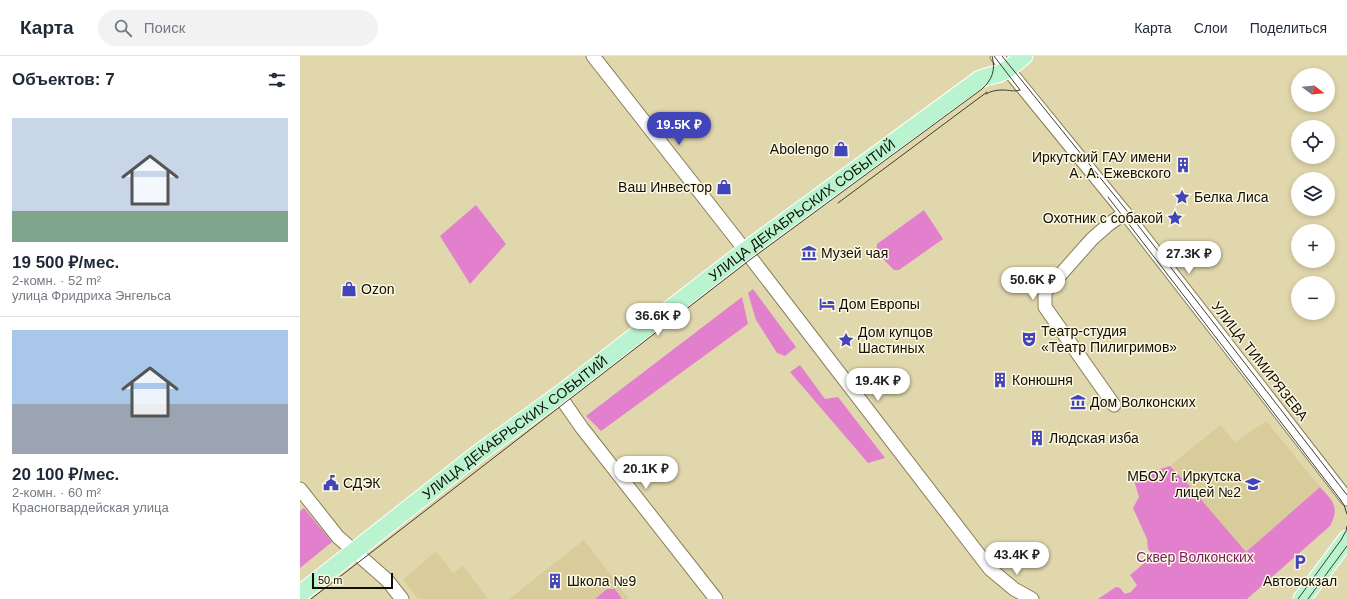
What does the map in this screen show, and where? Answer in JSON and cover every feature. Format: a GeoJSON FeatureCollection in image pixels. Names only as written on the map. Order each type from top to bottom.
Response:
{"type":"FeatureCollection","features":[{"type":"Feature","properties":{"kind":"main road","name":"УЛИЦА ДЕКАБРЬСКИХ СОБЫТИЙ"},"geometry":{"type":"LineString","coordinates":[[300,594],[480,452],[559,396],[745,251],[980,79],[993,74],[998,74],[1008,69],[1024,56]]}},
{"type":"Feature","properties":{"kind":"main road"},"geometry":{"type":"LineString","coordinates":[[1302,599],[1347,539]]}},
{"type":"Feature","properties":{"kind":"street"},"geometry":{"type":"LineString","coordinates":[[593,56],[990,569],[1014,589],[1032,599]]}},
{"type":"Feature","properties":{"kind":"street","name":"УЛИЦА ТИМИРЯЗЕВА"},"geometry":{"type":"LineString","coordinates":[[997,56],[1125,213],[1347,499]]}},
{"type":"Feature","properties":{"kind":"street"},"geometry":{"type":"LineString","coordinates":[[1114,405],[1046,307],[1045,292],[1092,239],[1109,224],[1125,213]]}},
{"type":"Feature","properties":{"kind":"street"},"geometry":{"type":"LineString","coordinates":[[559,396],[586,433],[716,599]]}},
{"type":"Feature","properties":{"kind":"street"},"geometry":{"type":"LineString","coordinates":[[300,488],[338,537],[387,580],[402,599]]}},
{"type":"Feature","properties":{"kind":"shaded area","name":"МБОУ г. Иркутска лицей №2"},"geometry":{"type":"Polygon","coordinates":[[[1266,421],[1320,487],[1246,552],[1186,482],[1170,466],[1220,425],[1235,442],[1266,421]]]}},
{"type":"Feature","properties":{"kind":"shaded area"},"geometry":{"type":"Polygon","coordinates":[[[584,540],[629,599],[509,599],[584,540]]]}},
{"type":"Feature","properties":{"kind":"shaded area"},"geometry":{"type":"Polygon","coordinates":[[[436,551],[453,573],[463,566],[488,599],[418,599],[403,580],[436,551]]]}},
{"type":"Feature","properties":{"kind":"green space"},"geometry":{"type":"Polygon","coordinates":[[[476,205],[506,244],[470,284],[440,236],[476,205]]]}},
{"type":"Feature","properties":{"kind":"green space"},"geometry":{"type":"Polygon","coordinates":[[[924,210],[943,239],[899,270],[894,270],[876,252],[877,244],[924,210]]]}},
{"type":"Feature","properties":{"kind":"green space"},"geometry":{"type":"Polygon","coordinates":[[[753,289],[796,347],[785,356],[777,353],[756,320],[748,293],[753,289]]]}},
{"type":"Feature","properties":{"kind":"green space"},"geometry":{"type":"Polygon","coordinates":[[[742,297],[748,324],[601,431],[586,416],[742,297]]]}},
{"type":"Feature","properties":{"kind":"green space"},"geometry":{"type":"Polygon","coordinates":[[[800,365],[825,399],[838,397],[885,458],[868,463],[790,372],[800,365]]]}},
{"type":"Feature","properties":{"kind":"green space","name":"Сквер Волконских"},"geometry":{"type":"Polygon","coordinates":[[[1170,466],[1186,482],[1246,552],[1320,487],[1332,500],[1335,509],[1333,519],[1330,526],[1247,599],[1098,599],[1116,587],[1120,588],[1125,594],[1131,592],[1137,585],[1130,575],[1153,556],[1148,549],[1147,539],[1133,508],[1139,497],[1133,477],[1170,466]]]}},
{"type":"Feature","properties":{"kind":"green space"},"geometry":{"type":"Polygon","coordinates":[[[304,508],[332,542],[300,568],[300,511],[304,508]]]}},
{"type":"Feature","properties":{"kind":"green space"},"geometry":{"type":"Polygon","coordinates":[[[607,589],[615,589],[622,599],[595,599],[607,589]]]}},
{"type":"Feature","properties":{"kind":"tram line"},"geometry":{"type":"LineString","coordinates":[[311,599],[751,259],[982,89],[991,78],[994,66],[992,56]]}},
{"type":"Feature","properties":{"kind":"tram line"},"geometry":{"type":"LineString","coordinates":[[994,56],[1020,90]]}},
{"type":"Feature","properties":{"kind":"tram line"},"geometry":{"type":"LineString","coordinates":[[1002,56],[1127,211],[1347,495]]}},
{"type":"Feature","properties":{"kind":"tram line"},"geometry":{"type":"LineString","coordinates":[[986,94],[998,90],[1020,90]]}},
{"type":"Feature","properties":{"kind":"tram line"},"geometry":{"type":"LineString","coordinates":[[838,203],[987,92]]}},
{"type":"Feature","properties":{"kind":"tram line"},"geometry":{"type":"LineString","coordinates":[[1108,197],[1340,499],[1347,514]]}},
{"type":"Feature","properties":{"kind":"tram line"},"geometry":{"type":"LineString","coordinates":[[1298,599],[1341,540],[1347,526]]}},
{"type":"Feature","properties":{"kind":"tram line"},"geometry":{"type":"LineString","coordinates":[[1308,599],[1347,546]]}},
{"type":"Feature","properties":{"kind":"place","name":"Abolengo"},"geometry":{"type":"Point","coordinates":[841,149]}},
{"type":"Feature","properties":{"kind":"place","name":"Иркутский ГАУ имени А. А. Ежевского"},"geometry":{"type":"Point","coordinates":[1183,165]}},
{"type":"Feature","properties":{"kind":"place","name":"Ваш Инвестор"},"geometry":{"type":"Point","coordinates":[724,187]}},
{"type":"Feature","properties":{"kind":"place","name":"Белка Лиса"},"geometry":{"type":"Point","coordinates":[1182,197]}},
{"type":"Feature","properties":{"kind":"place","name":"Охотник с собакой"},"geometry":{"type":"Point","coordinates":[1175,218]}},
{"type":"Feature","properties":{"kind":"place","name":"Музей чая"},"geometry":{"type":"Point","coordinates":[809,253]}},
{"type":"Feature","properties":{"kind":"place","name":"Ozon"},"geometry":{"type":"Point","coordinates":[349,289]}},
{"type":"Feature","properties":{"kind":"place","name":"Дом Европы"},"geometry":{"type":"Point","coordinates":[827,304]}},
{"type":"Feature","properties":{"kind":"place","name":"Театр-студия «Театр Пилигримов»"},"geometry":{"type":"Point","coordinates":[1029,339]}},
{"type":"Feature","properties":{"kind":"place","name":"Дом купцов Шастиных"},"geometry":{"type":"Point","coordinates":[846,340]}},
{"type":"Feature","properties":{"kind":"place","name":"Конюшня"},"geometry":{"type":"Point","coordinates":[1000,380]}},
{"type":"Feature","properties":{"kind":"place","name":"Дом Волконских"},"geometry":{"type":"Point","coordinates":[1078,402]}},
{"type":"Feature","properties":{"kind":"place","name":"Людская изба"},"geometry":{"type":"Point","coordinates":[1037,438]}},
{"type":"Feature","properties":{"kind":"place","name":"СДЭК"},"geometry":{"type":"Point","coordinates":[331,483]}},
{"type":"Feature","properties":{"kind":"place","name":"МБОУ г. Иркутска лицей №2"},"geometry":{"type":"Point","coordinates":[1253,484]}},
{"type":"Feature","properties":{"kind":"place","name":"Автовокзал"},"geometry":{"type":"Point","coordinates":[1300,562]}},
{"type":"Feature","properties":{"kind":"place","name":"Школа №9"},"geometry":{"type":"Point","coordinates":[555,581]}}]}
